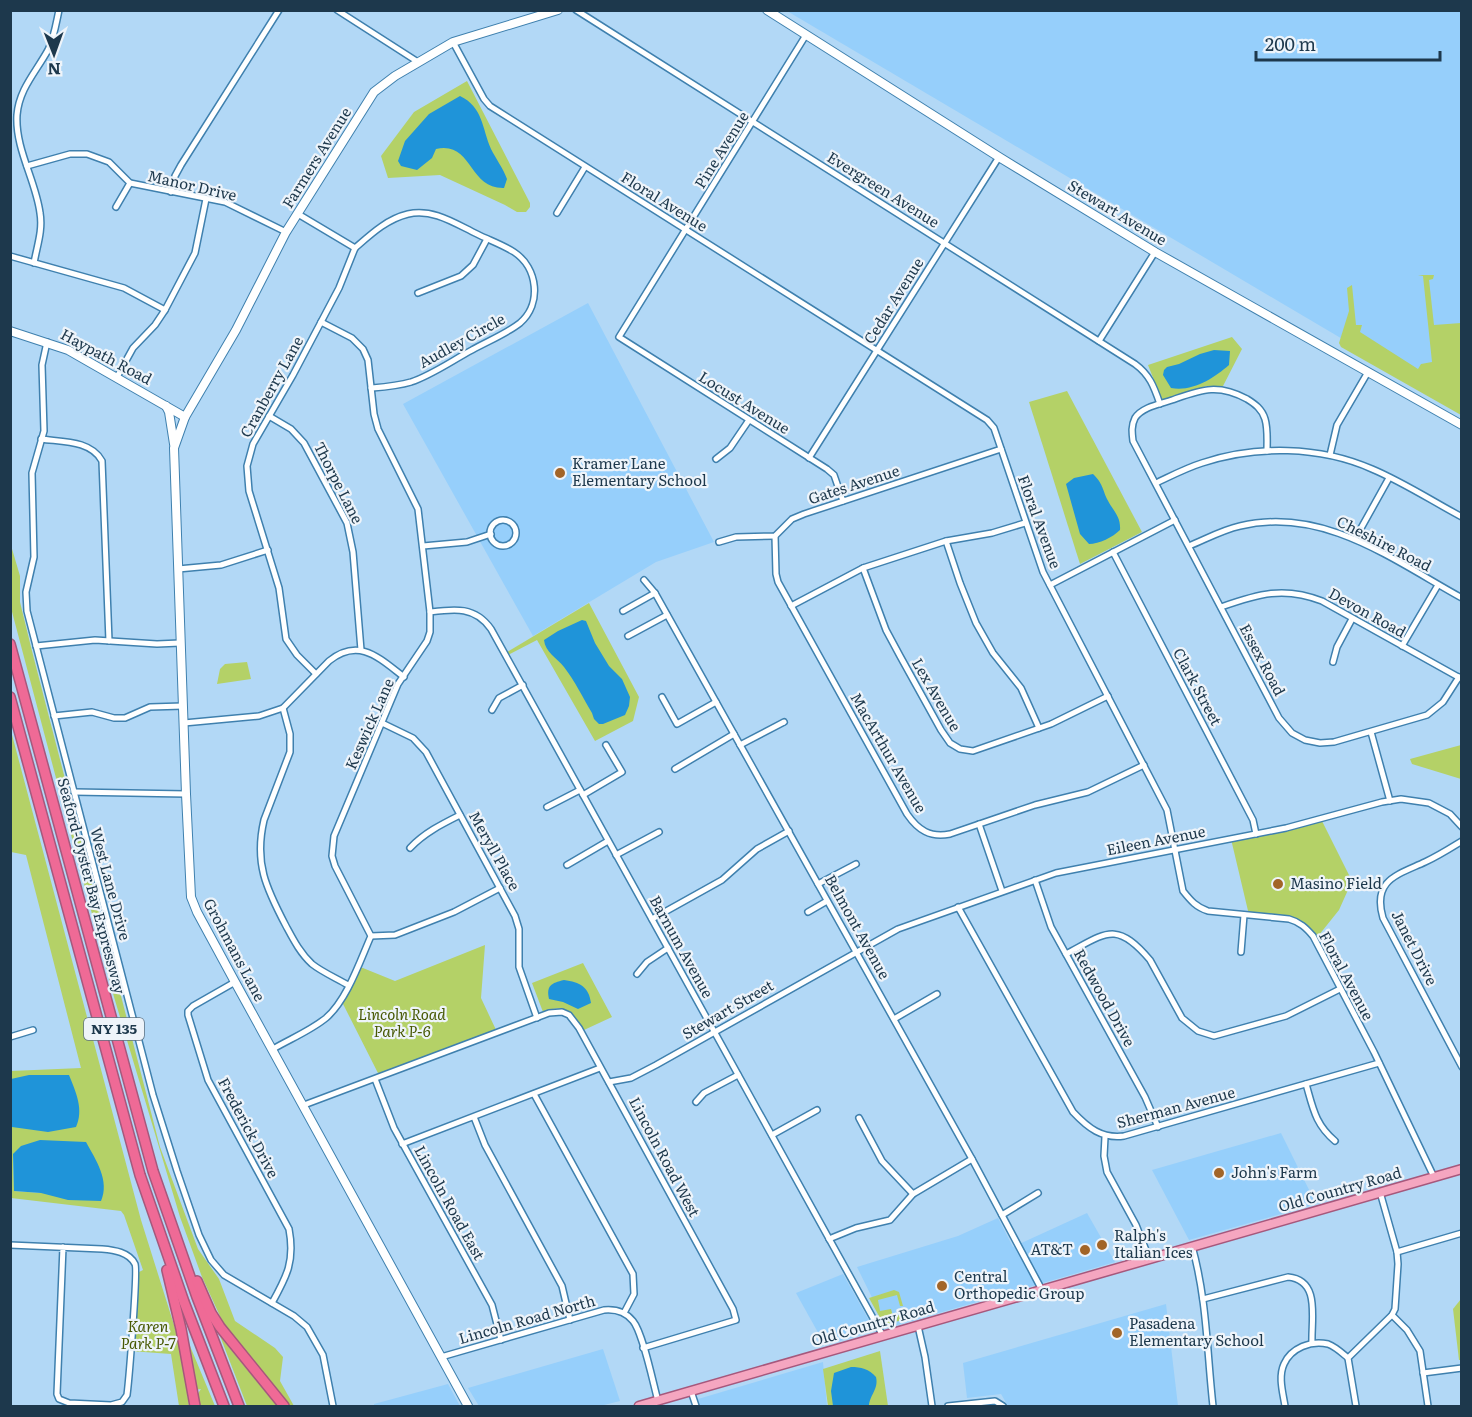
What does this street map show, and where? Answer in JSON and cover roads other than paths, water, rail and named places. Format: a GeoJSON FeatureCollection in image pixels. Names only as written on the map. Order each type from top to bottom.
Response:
{"type":"FeatureCollection","features":[{"type":"Feature","properties":{"kind":"highway","name":"Seaford-Oyster Bay Expressway"},"geometry":{"type":"LineString","coordinates":[[10,644],[129,1085],[167,1214],[239,1407]]}},
{"type":"Feature","properties":{"kind":"highway","name":"Seaford-Oyster Bay Expressway"},"geometry":{"type":"LineString","coordinates":[[10,697],[121,1110],[154,1218],[224,1407]]}},
{"type":"Feature","properties":{"kind":"highway"},"geometry":{"type":"LineString","coordinates":[[167,1214],[220,1327],[284,1407]]}},
{"type":"Feature","properties":{"kind":"highway"},"geometry":{"type":"LineString","coordinates":[[154,1218],[181,1329],[195,1407]]}},
{"type":"Feature","properties":{"kind":"main road","name":"Old Country Road"},"geometry":{"type":"LineString","coordinates":[[639,1407],[1461,1169]]}},
{"type":"Feature","properties":{"kind":"street"},"geometry":{"type":"LineString","coordinates":[[34,263],[40,235],[41,214],[18,134],[18,106],[28,80],[49,46],[59,10]]}},
{"type":"Feature","properties":{"kind":"street"},"geometry":{"type":"LineString","coordinates":[[171,192],[181,165],[279,10]]}},
{"type":"Feature","properties":{"kind":"street"},"geometry":{"type":"LineString","coordinates":[[337,10],[418,62]]}},
{"type":"Feature","properties":{"kind":"street","name":"Farmers Avenue"},"geometry":{"type":"LineString","coordinates":[[185,417],[236,330],[286,232],[374,92],[418,62],[453,42],[558,10]]}},
{"type":"Feature","properties":{"kind":"street","name":"Evergreen Avenue"},"geometry":{"type":"LineString","coordinates":[[576,10],[1100,341],[1144,371],[1151,379],[1160,404]]}},
{"type":"Feature","properties":{"kind":"street","name":"Stewart Avenue"},"geometry":{"type":"LineString","coordinates":[[767,10],[999,157],[1155,252],[1461,425]]}},
{"type":"Feature","properties":{"kind":"street","name":"Pine Avenue"},"geometry":{"type":"LineString","coordinates":[[619,338],[806,35]]}},
{"type":"Feature","properties":{"kind":"street","name":"Floral Avenue"},"geometry":{"type":"LineString","coordinates":[[453,42],[490,106],[987,420],[994,429],[1038,562],[1167,810],[1183,891],[1191,901],[1208,911],[1277,917],[1299,922],[1313,936],[1379,1063],[1434,1177]]}},
{"type":"Feature","properties":{"kind":"street","name":"Manor Drive"},"geometry":{"type":"LineString","coordinates":[[27,166],[70,154],[87,154],[108,162],[130,183],[232,205],[286,232]]}},
{"type":"Feature","properties":{"kind":"street","name":"Cedar Avenue"},"geometry":{"type":"LineString","coordinates":[[809,458],[999,157]]}},
{"type":"Feature","properties":{"kind":"street"},"geometry":{"type":"LineString","coordinates":[[557,213],[585,167]]}},
{"type":"Feature","properties":{"kind":"street"},"geometry":{"type":"LineString","coordinates":[[116,207],[130,183]]}},
{"type":"Feature","properties":{"kind":"street"},"geometry":{"type":"LineString","coordinates":[[117,377],[133,348],[155,325],[165,310],[195,253],[206,199]]}},
{"type":"Feature","properties":{"kind":"street","name":"Audley Circle"},"geometry":{"type":"LineString","coordinates":[[355,248],[387,223],[409,214],[421,213],[443,218],[514,252],[529,268],[534,280],[535,293],[532,305],[527,315],[513,328],[417,380],[371,388]]}},
{"type":"Feature","properties":{"kind":"street"},"geometry":{"type":"LineString","coordinates":[[298,214],[355,248]]}},
{"type":"Feature","properties":{"kind":"street"},"geometry":{"type":"LineString","coordinates":[[418,293],[461,276],[472,265],[487,239]]}},
{"type":"Feature","properties":{"kind":"street","name":"Cranberry Lane"},"geometry":{"type":"LineString","coordinates":[[316,674],[297,655],[286,639],[279,588],[249,491],[247,466],[253,444],[339,288],[355,248]]}},
{"type":"Feature","properties":{"kind":"street"},"geometry":{"type":"LineString","coordinates":[[1100,341],[1155,252]]}},
{"type":"Feature","properties":{"kind":"street"},"geometry":{"type":"LineString","coordinates":[[10,256],[124,288],[165,310]]}},
{"type":"Feature","properties":{"kind":"street","name":"Keswick Lane"},"geometry":{"type":"LineString","coordinates":[[321,322],[352,338],[363,350],[368,360],[378,429],[418,509],[430,612],[430,632],[427,641],[398,684],[339,822],[332,845],[335,866],[371,936]]}},
{"type":"Feature","properties":{"kind":"street","name":"Haypath Road"},"geometry":{"type":"LineString","coordinates":[[10,331],[68,350],[185,417]]}},
{"type":"Feature","properties":{"kind":"street","name":"Locust Avenue"},"geometry":{"type":"LineString","coordinates":[[619,338],[834,475],[843,501]]}},
{"type":"Feature","properties":{"kind":"street","name":"West Lane Drive"},"geometry":{"type":"LineString","coordinates":[[47,342],[42,365],[44,431],[32,473],[34,557],[26,592],[27,611],[153,1095],[199,1235],[211,1260],[224,1275],[294,1316],[307,1327],[319,1344],[323,1355],[333,1407]]}},
{"type":"Feature","properties":{"kind":"street"},"geometry":{"type":"LineString","coordinates":[[1330,455],[1337,425],[1368,372]]}},
{"type":"Feature","properties":{"kind":"street"},"geometry":{"type":"LineString","coordinates":[[1160,404],[1209,389],[1231,392],[1261,409],[1265,419],[1267,451]]}},
{"type":"Feature","properties":{"kind":"street","name":"Essex Road"},"geometry":{"type":"LineString","coordinates":[[1160,404],[1144,410],[1136,417],[1132,425],[1133,441],[1279,718],[1292,733],[1305,740],[1326,743],[1427,715],[1436,710],[1460,678]]}},
{"type":"Feature","properties":{"kind":"street"},"geometry":{"type":"LineString","coordinates":[[165,405],[169,412],[174,448]]}},
{"type":"Feature","properties":{"kind":"street","name":"Grohmans Lane"},"geometry":{"type":"LineString","coordinates":[[185,417],[174,448],[191,897],[235,982],[468,1407]]}},
{"type":"Feature","properties":{"kind":"street","name":"Thorpe Lane"},"geometry":{"type":"LineString","coordinates":[[269,417],[291,429],[304,443],[347,523],[353,552],[361,650]]}},
{"type":"Feature","properties":{"kind":"street"},"geometry":{"type":"LineString","coordinates":[[716,459],[730,448],[749,420]]}},
{"type":"Feature","properties":{"kind":"street"},"geometry":{"type":"LineString","coordinates":[[41,439],[88,447],[95,451],[102,461],[109,641]]}},
{"type":"Feature","properties":{"kind":"street","name":"Gates Avenue"},"geometry":{"type":"LineString","coordinates":[[775,536],[792,519],[1001,449]]}},
{"type":"Feature","properties":{"kind":"street"},"geometry":{"type":"LineString","coordinates":[[1156,483],[1199,463],[1221,457],[1267,451],[1308,452],[1330,455],[1374,470],[1461,517]]}},
{"type":"Feature","properties":{"kind":"street"},"geometry":{"type":"LineString","coordinates":[[1355,539],[1389,478]]}},
{"type":"Feature","properties":{"kind":"street"},"geometry":{"type":"LineString","coordinates":[[1050,585],[1175,520]]}},
{"type":"Feature","properties":{"kind":"street"},"geometry":{"type":"LineString","coordinates":[[423,546],[467,542],[491,534],[496,523],[505,521],[513,524],[516,532],[514,541],[502,546],[495,543],[491,534]]}},
{"type":"Feature","properties":{"kind":"street","name":"Cheshire Road"},"geometry":{"type":"LineString","coordinates":[[1189,546],[1228,529],[1266,522],[1289,521],[1313,524],[1355,539],[1461,598]]}},
{"type":"Feature","properties":{"kind":"street"},"geometry":{"type":"LineString","coordinates":[[792,606],[863,568],[946,541],[992,533],[1025,523]]}},
{"type":"Feature","properties":{"kind":"street"},"geometry":{"type":"LineString","coordinates":[[719,542],[736,537],[775,536]]}},
{"type":"Feature","properties":{"kind":"street","name":"MacArthur Avenue"},"geometry":{"type":"LineString","coordinates":[[775,536],[776,574],[914,823],[922,831],[936,836],[950,834],[1035,805],[1088,792],[1144,765]]}},
{"type":"Feature","properties":{"kind":"street"},"geometry":{"type":"LineString","coordinates":[[946,541],[976,623],[993,653],[1021,688],[1040,728]]}},
{"type":"Feature","properties":{"kind":"street"},"geometry":{"type":"LineString","coordinates":[[178,569],[221,565],[268,550]]}},
{"type":"Feature","properties":{"kind":"street","name":"Clark Street"},"geometry":{"type":"LineString","coordinates":[[1113,552],[1253,820],[1256,834]]}},
{"type":"Feature","properties":{"kind":"street","name":"Lex Avenue"},"geometry":{"type":"LineString","coordinates":[[863,568],[886,630],[950,743],[960,749],[973,751],[1040,728],[1068,717],[1108,696]]}},
{"type":"Feature","properties":{"kind":"street","name":"Belmont Avenue"},"geometry":{"type":"LineString","coordinates":[[644,580],[656,593],[972,1159],[1042,1290]]}},
{"type":"Feature","properties":{"kind":"street"},"geometry":{"type":"LineString","coordinates":[[1402,646],[1438,585]]}},
{"type":"Feature","properties":{"kind":"street","name":"Devon Road"},"geometry":{"type":"LineString","coordinates":[[1221,607],[1269,592],[1290,592],[1310,596],[1322,600],[1460,678]]}},
{"type":"Feature","properties":{"kind":"street"},"geometry":{"type":"LineString","coordinates":[[623,611],[656,593]]}},
{"type":"Feature","properties":{"kind":"street","name":"Barnum Avenue"},"geometry":{"type":"LineString","coordinates":[[430,612],[466,610],[481,617],[491,629],[883,1336]]}},
{"type":"Feature","properties":{"kind":"street"},"geometry":{"type":"LineString","coordinates":[[628,636],[667,615]]}},
{"type":"Feature","properties":{"kind":"street"},"geometry":{"type":"LineString","coordinates":[[1333,662],[1337,646],[1353,619]]}},
{"type":"Feature","properties":{"kind":"street"},"geometry":{"type":"LineString","coordinates":[[36,646],[95,640],[180,644]]}},
{"type":"Feature","properties":{"kind":"street"},"geometry":{"type":"LineString","coordinates":[[184,723],[259,716],[283,708],[337,654],[348,650],[361,650],[377,656],[404,676]]}},
{"type":"Feature","properties":{"kind":"street"},"geometry":{"type":"LineString","coordinates":[[492,710],[499,698],[523,686]]}},
{"type":"Feature","properties":{"kind":"street"},"geometry":{"type":"LineString","coordinates":[[662,697],[677,724],[716,702]]}},
{"type":"Feature","properties":{"kind":"street"},"geometry":{"type":"LineString","coordinates":[[54,716],[92,712],[114,718],[125,718],[150,707],[183,706]]}},
{"type":"Feature","properties":{"kind":"street"},"geometry":{"type":"LineString","coordinates":[[283,708],[290,734],[290,752],[264,820],[261,840],[263,877],[267,891],[302,954],[314,966],[348,985]]}},
{"type":"Feature","properties":{"kind":"street"},"geometry":{"type":"LineString","coordinates":[[740,745],[784,722]]}},
{"type":"Feature","properties":{"kind":"street","name":"Meryll Place"},"geometry":{"type":"LineString","coordinates":[[382,723],[406,734],[421,745],[500,888],[518,924],[519,968],[537,1018]]}},
{"type":"Feature","properties":{"kind":"street"},"geometry":{"type":"LineString","coordinates":[[1371,732],[1390,801]]}},
{"type":"Feature","properties":{"kind":"street"},"geometry":{"type":"LineString","coordinates":[[675,769],[734,734]]}},
{"type":"Feature","properties":{"kind":"street"},"geometry":{"type":"LineString","coordinates":[[547,807],[622,772],[606,745]]}},
{"type":"Feature","properties":{"kind":"street"},"geometry":{"type":"LineString","coordinates":[[74,792],[186,794]]}},
{"type":"Feature","properties":{"kind":"street","name":"Eileen Avenue"},"geometry":{"type":"LineString","coordinates":[[856,951],[898,929],[1064,871],[1286,828],[1390,801],[1411,799],[1429,803],[1450,814],[1461,827]]}},
{"type":"Feature","properties":{"kind":"street"},"geometry":{"type":"LineString","coordinates":[[410,848],[431,830],[460,815]]}},
{"type":"Feature","properties":{"kind":"street"},"geometry":{"type":"LineString","coordinates":[[979,824],[1002,891]]}},
{"type":"Feature","properties":{"kind":"street"},"geometry":{"type":"LineString","coordinates":[[652,919],[722,880],[757,849],[789,831]]}},
{"type":"Feature","properties":{"kind":"street"},"geometry":{"type":"LineString","coordinates":[[616,855],[659,832]]}},
{"type":"Feature","properties":{"kind":"street"},"geometry":{"type":"LineString","coordinates":[[567,865],[609,841]]}},
{"type":"Feature","properties":{"kind":"street","name":"Janet Drive"},"geometry":{"type":"LineString","coordinates":[[1461,841],[1432,859],[1394,876],[1384,887],[1380,901],[1383,918],[1461,1066]]}},
{"type":"Feature","properties":{"kind":"street"},"geometry":{"type":"LineString","coordinates":[[818,884],[856,864]]}},
{"type":"Feature","properties":{"kind":"street","name":"Redwood Drive"},"geometry":{"type":"LineString","coordinates":[[1035,880],[1051,927],[1145,1097],[1158,1126]]}},
{"type":"Feature","properties":{"kind":"street"},"geometry":{"type":"LineString","coordinates":[[273,1049],[327,1017],[341,1000],[371,936],[395,935],[454,912],[500,888]]}},
{"type":"Feature","properties":{"kind":"street"},"geometry":{"type":"LineString","coordinates":[[808,912],[827,901]]}},
{"type":"Feature","properties":{"kind":"street","name":"Sherman Avenue"},"geometry":{"type":"LineString","coordinates":[[958,907],[1073,1112],[1092,1130],[1105,1137],[1124,1136],[1379,1063]]}},
{"type":"Feature","properties":{"kind":"street"},"geometry":{"type":"LineString","coordinates":[[1241,952],[1244,915]]}},
{"type":"Feature","properties":{"kind":"street"},"geometry":{"type":"LineString","coordinates":[[1066,954],[1105,934],[1122,935],[1150,960],[1187,1024],[1198,1031],[1214,1036],[1286,1016],[1340,989]]}},
{"type":"Feature","properties":{"kind":"street"},"geometry":{"type":"LineString","coordinates":[[636,974],[668,948]]}},
{"type":"Feature","properties":{"kind":"street","name":"Stewart Street"},"geometry":{"type":"LineString","coordinates":[[609,1082],[639,1075],[856,951]]}},
{"type":"Feature","properties":{"kind":"street","name":"Frederick Drive"},"geometry":{"type":"LineString","coordinates":[[235,982],[193,1006],[188,1011],[188,1015],[208,1080],[289,1229],[292,1245],[291,1262],[286,1278],[272,1304]]}},
{"type":"Feature","properties":{"kind":"street"},"geometry":{"type":"LineString","coordinates":[[894,1019],[937,994]]}},
{"type":"Feature","properties":{"kind":"street","name":"Lincoln Road West"},"geometry":{"type":"LineString","coordinates":[[537,1018],[549,1012],[562,1012],[574,1020],[733,1309],[736,1320],[643,1348]]}},
{"type":"Feature","properties":{"kind":"street"},"geometry":{"type":"LineString","coordinates":[[304,1105],[537,1018]]}},
{"type":"Feature","properties":{"kind":"street"},"geometry":{"type":"LineString","coordinates":[[10,1037],[33,1030]]}},
{"type":"Feature","properties":{"kind":"street"},"geometry":{"type":"LineString","coordinates":[[402,1144],[600,1068]]}},
{"type":"Feature","properties":{"kind":"street"},"geometry":{"type":"LineString","coordinates":[[696,1102],[704,1093],[738,1075]]}},
{"type":"Feature","properties":{"kind":"street","name":"Lincoln Road East"},"geometry":{"type":"LineString","coordinates":[[375,1079],[402,1144],[492,1305],[501,1340]]}},
{"type":"Feature","properties":{"kind":"street"},"geometry":{"type":"LineString","coordinates":[[1306,1084],[1317,1121],[1324,1132],[1335,1141]]}},
{"type":"Feature","properties":{"kind":"street"},"geometry":{"type":"LineString","coordinates":[[534,1094],[633,1274],[634,1294],[624,1313],[635,1325],[658,1401]]}},
{"type":"Feature","properties":{"kind":"street"},"geometry":{"type":"LineString","coordinates":[[772,1135],[817,1110]]}},
{"type":"Feature","properties":{"kind":"street"},"geometry":{"type":"LineString","coordinates":[[474,1117],[485,1145],[562,1286],[570,1320]]}},
{"type":"Feature","properties":{"kind":"street"},"geometry":{"type":"LineString","coordinates":[[860,1118],[882,1161],[912,1194]]}},
{"type":"Feature","properties":{"kind":"street"},"geometry":{"type":"LineString","coordinates":[[1105,1137],[1104,1156],[1107,1172],[1136,1225],[1149,1258]]}},
{"type":"Feature","properties":{"kind":"street"},"geometry":{"type":"LineString","coordinates":[[829,1239],[856,1228],[890,1220],[912,1194],[972,1159]]}},
{"type":"Feature","properties":{"kind":"street"},"geometry":{"type":"LineString","coordinates":[[1348,1358],[1392,1315],[1396,1302],[1397,1252],[1380,1192]]}},
{"type":"Feature","properties":{"kind":"street"},"geometry":{"type":"LineString","coordinates":[[1002,1215],[1038,1193]]}},
{"type":"Feature","properties":{"kind":"street"},"geometry":{"type":"LineString","coordinates":[[1397,1252],[1461,1234]]}},
{"type":"Feature","properties":{"kind":"street"},"geometry":{"type":"LineString","coordinates":[[10,1245],[63,1247],[116,1250],[130,1258],[136,1266],[127,1395],[122,1402],[111,1405],[69,1403],[59,1399],[57,1394],[63,1247]]}},
{"type":"Feature","properties":{"kind":"street"},"geometry":{"type":"LineString","coordinates":[[1192,1246],[1201,1279],[1213,1407]]}},
{"type":"Feature","properties":{"kind":"street"},"geometry":{"type":"LineString","coordinates":[[1203,1299],[1288,1277],[1296,1278],[1308,1286],[1310,1291],[1312,1344]]}},
{"type":"Feature","properties":{"kind":"street","name":"Lincoln Road North"},"geometry":{"type":"LineString","coordinates":[[441,1357],[604,1310],[624,1313]]}},
{"type":"Feature","properties":{"kind":"street"},"geometry":{"type":"LineString","coordinates":[[1392,1315],[1416,1342],[1422,1357],[1428,1407]]}},
{"type":"Feature","properties":{"kind":"street"},"geometry":{"type":"LineString","coordinates":[[918,1326],[932,1407]]}},
{"type":"Feature","properties":{"kind":"street"},"geometry":{"type":"LineString","coordinates":[[1285,1407],[1281,1375],[1284,1364],[1290,1354],[1299,1347],[1312,1344],[1328,1344],[1348,1358],[1356,1407]]}},
{"type":"Feature","properties":{"kind":"street"},"geometry":{"type":"LineString","coordinates":[[1423,1373],[1461,1368]]}},
{"type":"Feature","properties":{"kind":"street"},"geometry":{"type":"LineString","coordinates":[[691,1391],[696,1407]]}},
{"type":"Feature","properties":{"kind":"street"},"geometry":{"type":"LineString","coordinates":[[948,1407],[995,1401],[1003,1407]]}},
{"type":"Feature","properties":{"kind":"place","name":"Kramer Lane Elementary School"},"geometry":{"type":"Point","coordinates":[560,473]}},
{"type":"Feature","properties":{"kind":"place","name":"Masino Field"},"geometry":{"type":"Point","coordinates":[1278,884]}},
{"type":"Feature","properties":{"kind":"place","name":"John's Farm"},"geometry":{"type":"Point","coordinates":[1219,1173]}},
{"type":"Feature","properties":{"kind":"place","name":"Ralph's Italian Ices"},"geometry":{"type":"Point","coordinates":[1102,1245]}},
{"type":"Feature","properties":{"kind":"place","name":"AT&T"},"geometry":{"type":"Point","coordinates":[1085,1250]}},
{"type":"Feature","properties":{"kind":"place","name":"Central Orthopedic Group"},"geometry":{"type":"Point","coordinates":[942,1286]}},
{"type":"Feature","properties":{"kind":"place","name":"Pasadena Elementary School"},"geometry":{"type":"Point","coordinates":[1117,1333]}},
{"type":"Feature","properties":{"kind":"park label","name":"Lincoln Road Park P-6"},"geometry":{"type":"Point","coordinates":[402,1024]}},
{"type":"Feature","properties":{"kind":"park label","name":"Karen Park P-7"},"geometry":{"type":"Point","coordinates":[148,1336]}}]}
